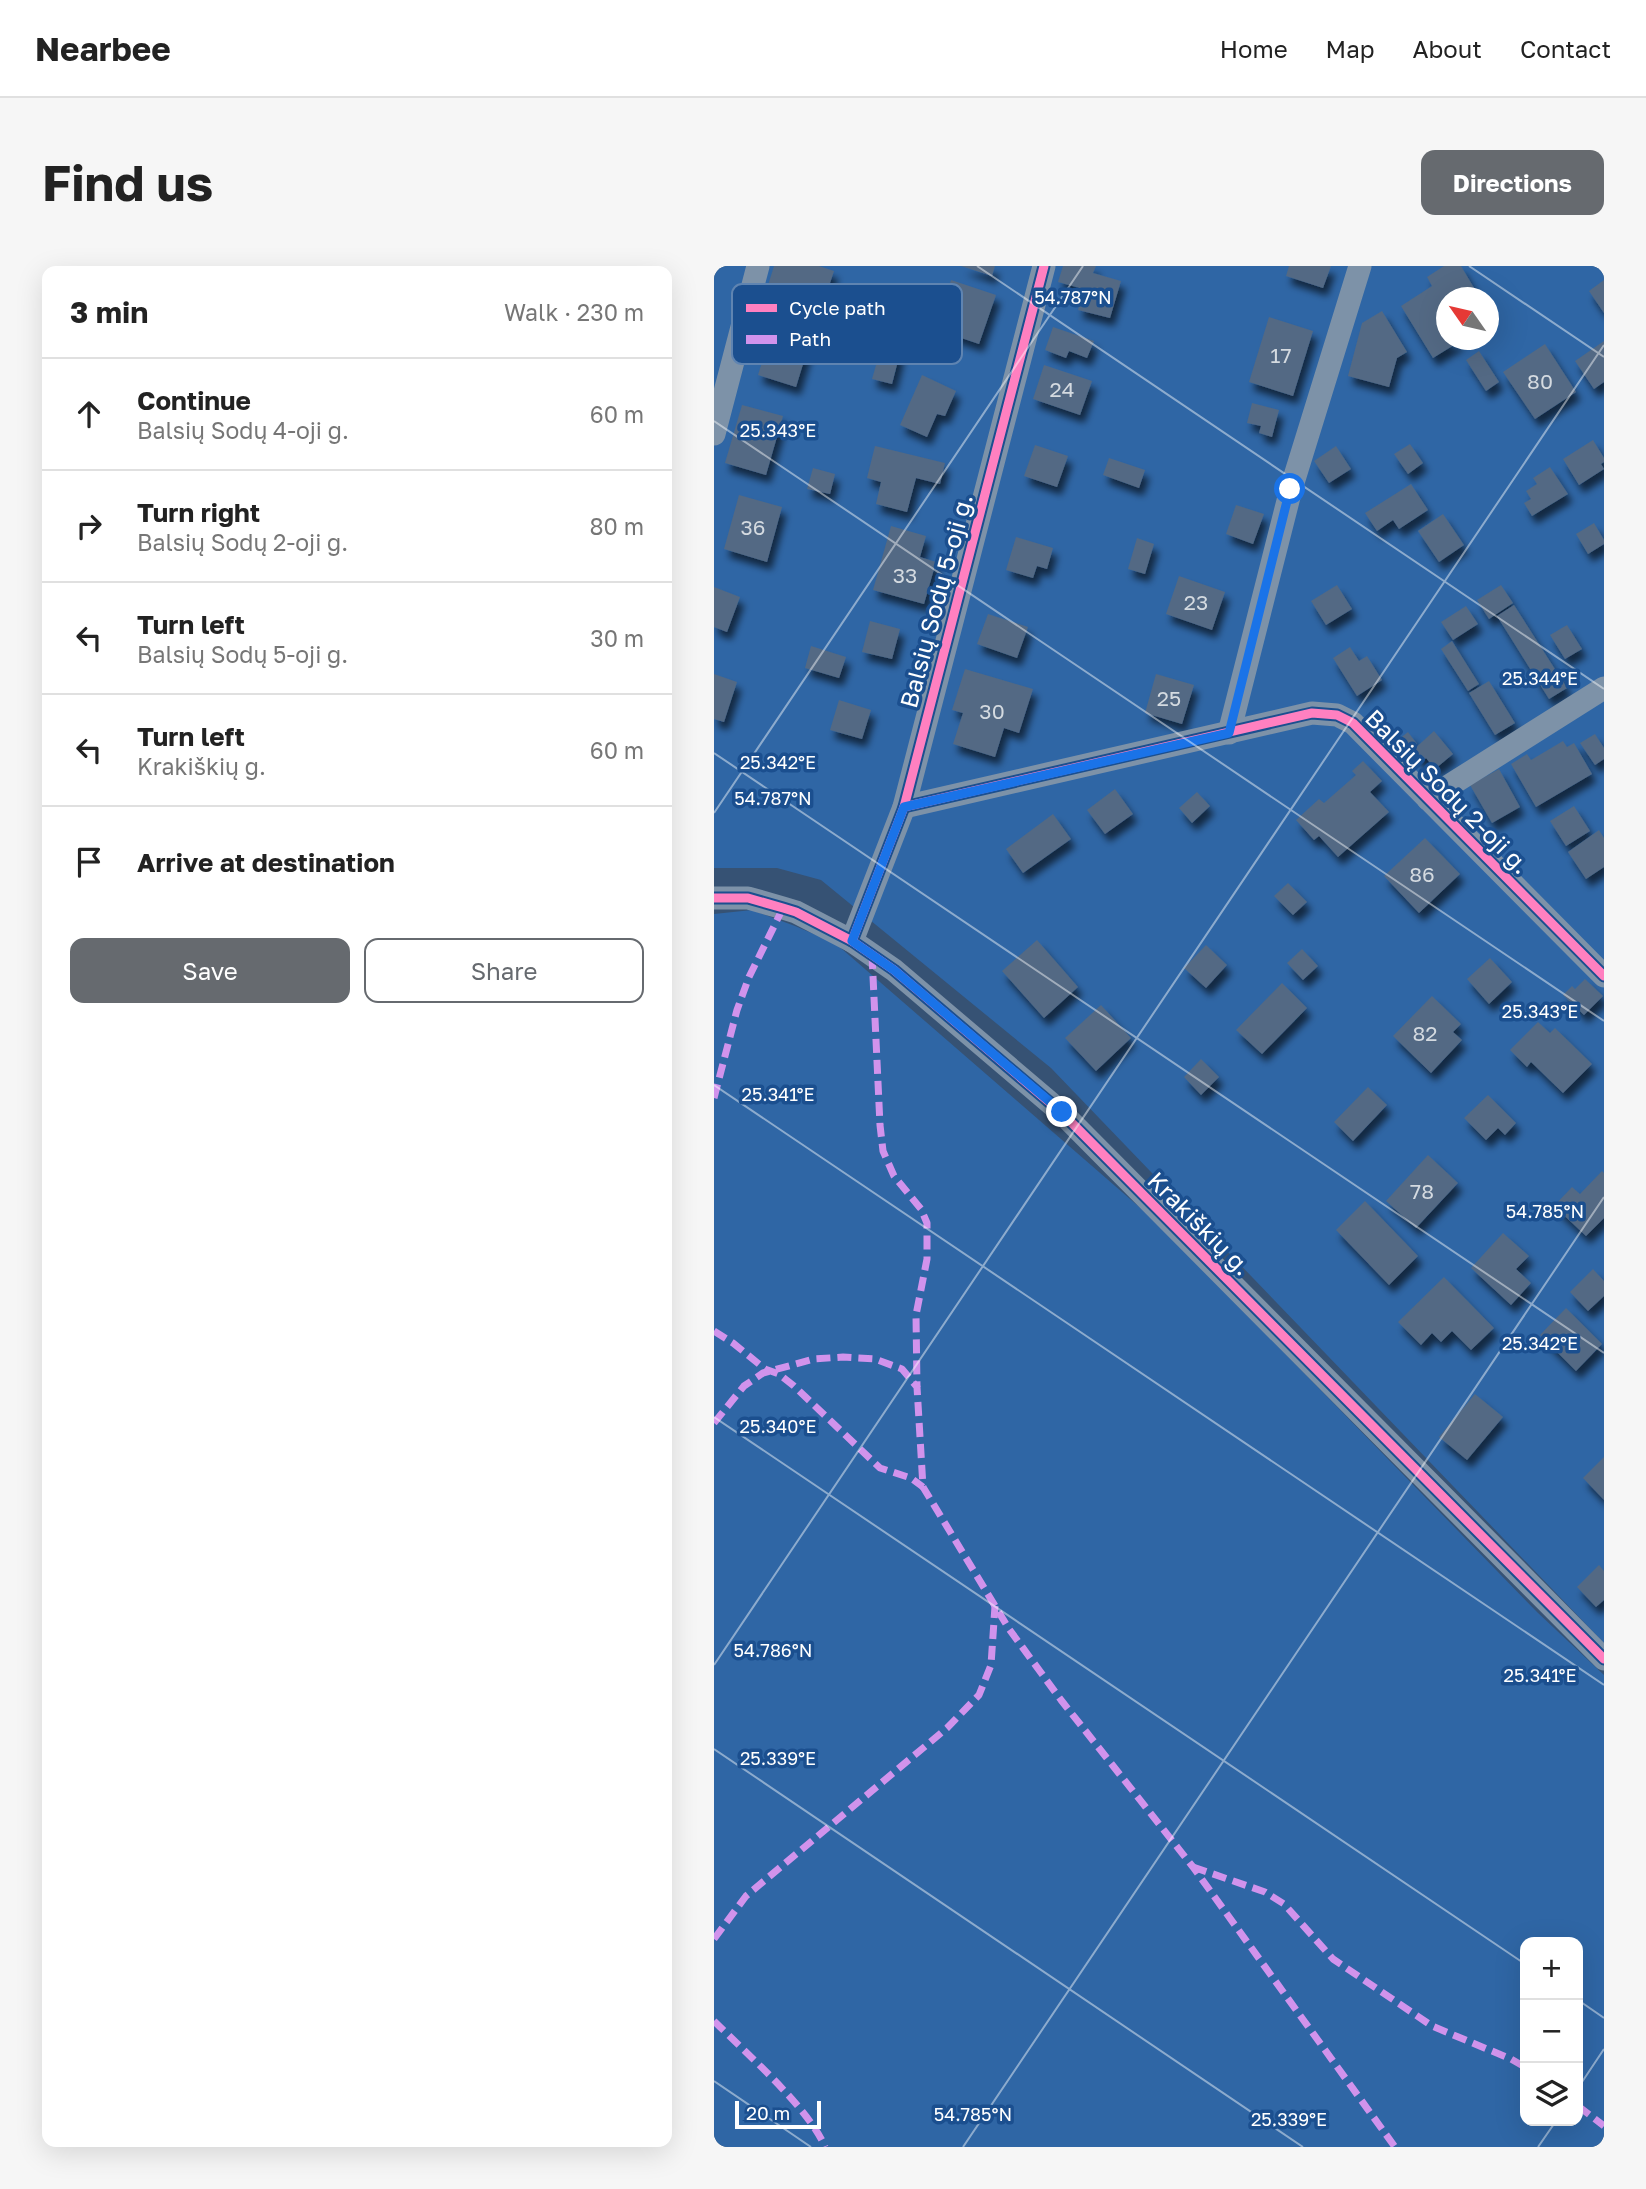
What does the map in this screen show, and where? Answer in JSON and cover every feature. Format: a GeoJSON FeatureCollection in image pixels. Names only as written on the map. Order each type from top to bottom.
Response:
{"type":"FeatureCollection","features":[{"type":"Feature","properties":{"kind":"street"},"geometry":{"type":"LineString","coordinates":[[753,284],[758,266]]}},
{"type":"Feature","properties":{"kind":"street","name":"Balsių Sodų 5-oji g."},"geometry":{"type":"LineString","coordinates":[[852,941],[904,807],[1044,266]]}},
{"type":"Feature","properties":{"kind":"street"},"geometry":{"type":"LineString","coordinates":[[1229,733],[1290,489],[1360,266]]}},
{"type":"Feature","properties":{"kind":"street"},"geometry":{"type":"LineString","coordinates":[[714,434],[732,364]]}},
{"type":"Feature","properties":{"kind":"street"},"geometry":{"type":"LineString","coordinates":[[1428,799],[1604,688]]}},
{"type":"Feature","properties":{"kind":"street","name":"Balsių Sodų 2-oji g."},"geometry":{"type":"LineString","coordinates":[[904,807],[1312,713],[1337,715],[1353,723],[1604,976]]}},
{"type":"Feature","properties":{"kind":"street","name":"Krakiškių g."},"geometry":{"type":"LineString","coordinates":[[714,898],[748,898],[796,912],[852,941],[894,970],[1062,1112],[1604,1659]]}},
{"type":"Feature","properties":{"kind":"shaded area"},"geometry":{"type":"Polygon","coordinates":[[[714,266],[1604,266],[1604,1643],[1051,1068],[821,880],[777,868],[714,868],[714,266]]]}},
{"type":"Feature","properties":{"kind":"shaded area"},"geometry":{"type":"Polygon","coordinates":[[[752,910],[835,943],[1160,1225],[1537,1612],[1604,1675],[1604,2147],[714,2147],[714,914],[752,910]]]}},
{"type":"Feature","properties":{"kind":"building"},"geometry":{"type":"Polygon","coordinates":[[[774,266],[819,266],[834,271],[830,284],[768,284],[774,266]]]}},
{"type":"Feature","properties":{"kind":"building"},"geometry":{"type":"Polygon","coordinates":[[[961,266],[995,266],[992,276],[961,266]]]}},
{"type":"Feature","properties":{"kind":"building"},"geometry":{"type":"Polygon","coordinates":[[[1063,266],[1096,266],[1093,273],[1121,281],[1110,318],[1078,310],[1083,289],[1058,282],[1063,266]]]}},
{"type":"Feature","properties":{"kind":"building"},"geometry":{"type":"Polygon","coordinates":[[[1289,266],[1331,266],[1323,288],[1286,276],[1289,266]]]}},
{"type":"Feature","properties":{"kind":"building"},"geometry":{"type":"Polygon","coordinates":[[[1444,266],[1461,266],[1473,287],[1436,287],[1436,350],[1446,350],[1433,358],[1401,306],[1432,286],[1427,277],[1444,266]]]}},
{"type":"Feature","properties":{"kind":"building"},"geometry":{"type":"Polygon","coordinates":[[[951,280],[996,295],[979,344],[962,338],[962,284],[950,284],[951,280]]]}},
{"type":"Feature","properties":{"kind":"building"},"geometry":{"type":"Polygon","coordinates":[[[1604,280],[1604,313],[1589,291],[1604,280]]]}},
{"type":"Feature","properties":{"kind":"building"},"geometry":{"type":"Polygon","coordinates":[[[1382,311],[1407,352],[1397,358],[1389,387],[1348,376],[1362,323],[1382,311]]]}},
{"type":"Feature","properties":{"kind":"building"},"geometry":{"type":"Polygon","coordinates":[[[1269,317],[1313,331],[1293,396],[1249,382],[1269,317]]]}},
{"type":"Feature","properties":{"kind":"building"},"geometry":{"type":"Polygon","coordinates":[[[1053,327],[1094,341],[1087,358],[1069,351],[1066,358],[1045,350],[1053,327]]]}},
{"type":"Feature","properties":{"kind":"building"},"geometry":{"type":"Polygon","coordinates":[[[1604,341],[1604,382],[1594,389],[1575,361],[1604,341]]]}},
{"type":"Feature","properties":{"kind":"building"},"geometry":{"type":"Polygon","coordinates":[[[1545,344],[1576,392],[1535,419],[1503,372],[1545,344]]]}},
{"type":"Feature","properties":{"kind":"building"},"geometry":{"type":"Polygon","coordinates":[[[1479,351],[1499,382],[1486,391],[1466,360],[1479,351]]]}},
{"type":"Feature","properties":{"kind":"building"},"geometry":{"type":"Polygon","coordinates":[[[761,364],[803,364],[796,387],[758,375],[761,364]]]}},
{"type":"Feature","properties":{"kind":"building"},"geometry":{"type":"Polygon","coordinates":[[[876,364],[897,364],[892,384],[872,379],[876,364]]]}},
{"type":"Feature","properties":{"kind":"building"},"geometry":{"type":"Polygon","coordinates":[[[1044,365],[1092,381],[1080,415],[1033,399],[1044,365]]]}},
{"type":"Feature","properties":{"kind":"building"},"geometry":{"type":"Polygon","coordinates":[[[922,375],[956,391],[945,416],[937,414],[927,437],[900,425],[922,375]]]}},
{"type":"Feature","properties":{"kind":"building"},"geometry":{"type":"Polygon","coordinates":[[[1252,403],[1279,410],[1272,437],[1259,433],[1261,426],[1247,423],[1252,403]]]}},
{"type":"Feature","properties":{"kind":"building"},"geometry":{"type":"Polygon","coordinates":[[[742,405],[783,416],[766,475],[725,463],[742,405]]]}},
{"type":"Feature","properties":{"kind":"building"},"geometry":{"type":"Polygon","coordinates":[[[1593,440],[1604,458],[1601,464],[1604,469],[1579,485],[1563,459],[1593,440]]]}},
{"type":"Feature","properties":{"kind":"building"},"geometry":{"type":"Polygon","coordinates":[[[1410,444],[1423,463],[1408,474],[1394,454],[1410,444]]]}},
{"type":"Feature","properties":{"kind":"building"},"geometry":{"type":"Polygon","coordinates":[[[1035,445],[1068,456],[1057,487],[1024,476],[1035,445]]]}},
{"type":"Feature","properties":{"kind":"building"},"geometry":{"type":"Polygon","coordinates":[[[875,446],[945,463],[940,484],[916,478],[907,512],[876,504],[881,482],[867,478],[875,446]]]}},
{"type":"Feature","properties":{"kind":"building"},"geometry":{"type":"Polygon","coordinates":[[[1336,446],[1351,469],[1329,483],[1314,461],[1336,446]]]}},
{"type":"Feature","properties":{"kind":"building"},"geometry":{"type":"Polygon","coordinates":[[[1109,458],[1145,470],[1139,488],[1103,475],[1109,458]]]}},
{"type":"Feature","properties":{"kind":"building"},"geometry":{"type":"Polygon","coordinates":[[[1550,467],[1568,494],[1532,516],[1524,503],[1531,499],[1526,491],[1537,484],[1533,478],[1550,467]]]}},
{"type":"Feature","properties":{"kind":"building"},"geometry":{"type":"Polygon","coordinates":[[[813,468],[835,474],[830,494],[807,489],[813,468]]]}},
{"type":"Feature","properties":{"kind":"building"},"geometry":{"type":"Polygon","coordinates":[[[1411,484],[1428,510],[1399,529],[1393,520],[1377,531],[1365,513],[1411,484]]]}},
{"type":"Feature","properties":{"kind":"building"},"geometry":{"type":"Polygon","coordinates":[[[739,495],[782,507],[767,562],[724,549],[739,495]]]}},
{"type":"Feature","properties":{"kind":"building"},"geometry":{"type":"Polygon","coordinates":[[[1236,505],[1264,514],[1253,544],[1226,534],[1236,505]]]}},
{"type":"Feature","properties":{"kind":"building"},"geometry":{"type":"Polygon","coordinates":[[[1443,514],[1464,545],[1439,562],[1418,531],[1443,514]]]}},
{"type":"Feature","properties":{"kind":"building"},"geometry":{"type":"Polygon","coordinates":[[[1594,523],[1604,544],[1588,554],[1576,534],[1594,523]]]}},
{"type":"Feature","properties":{"kind":"building"},"geometry":{"type":"Polygon","coordinates":[[[891,526],[926,536],[920,557],[936,562],[924,604],[873,590],[891,526]]]}},
{"type":"Feature","properties":{"kind":"building"},"geometry":{"type":"Polygon","coordinates":[[[1016,537],[1053,548],[1047,569],[1037,566],[1033,578],[1006,570],[1016,537]]]}},
{"type":"Feature","properties":{"kind":"building"},"geometry":{"type":"Polygon","coordinates":[[[1137,538],[1154,544],[1145,574],[1128,569],[1137,538]]]}},
{"type":"Feature","properties":{"kind":"building"},"geometry":{"type":"Polygon","coordinates":[[[1179,576],[1225,592],[1212,630],[1166,614],[1179,576]]]}},
{"type":"Feature","properties":{"kind":"building"},"geometry":{"type":"Polygon","coordinates":[[[1337,585],[1352,609],[1326,625],[1311,601],[1337,585]]]}},
{"type":"Feature","properties":{"kind":"building"},"geometry":{"type":"Polygon","coordinates":[[[1501,585],[1513,603],[1489,619],[1477,600],[1501,585]]]}},
{"type":"Feature","properties":{"kind":"building"},"geometry":{"type":"Polygon","coordinates":[[[714,587],[740,597],[727,632],[714,627],[714,587]]]}},
{"type":"Feature","properties":{"kind":"building"},"geometry":{"type":"Polygon","coordinates":[[[1514,605],[1567,688],[1549,699],[1497,616],[1514,605]]]}},
{"type":"Feature","properties":{"kind":"building"},"geometry":{"type":"Polygon","coordinates":[[[1466,606],[1478,624],[1453,640],[1441,622],[1466,606]]]}},
{"type":"Feature","properties":{"kind":"building"},"geometry":{"type":"Polygon","coordinates":[[[988,614],[1028,627],[1017,658],[977,644],[988,614]]]}},
{"type":"Feature","properties":{"kind":"building"},"geometry":{"type":"Polygon","coordinates":[[[870,621],[900,629],[892,659],[862,652],[870,621]]]}},
{"type":"Feature","properties":{"kind":"building"},"geometry":{"type":"Polygon","coordinates":[[[1567,625],[1582,649],[1565,659],[1550,635],[1567,625]]]}},
{"type":"Feature","properties":{"kind":"building"},"geometry":{"type":"Polygon","coordinates":[[[1452,641],[1479,684],[1468,691],[1441,649],[1452,641]]]}},
{"type":"Feature","properties":{"kind":"building"},"geometry":{"type":"Polygon","coordinates":[[[811,646],[846,657],[839,678],[805,668],[811,646]]]}},
{"type":"Feature","properties":{"kind":"building"},"geometry":{"type":"Polygon","coordinates":[[[1350,647],[1359,661],[1367,656],[1382,680],[1357,696],[1333,658],[1350,647]]]}},
{"type":"Feature","properties":{"kind":"building"},"geometry":{"type":"Polygon","coordinates":[[[965,669],[1033,689],[1019,733],[1004,728],[995,757],[953,744],[963,713],[952,710],[965,669]]]}},
{"type":"Feature","properties":{"kind":"building"},"geometry":{"type":"Polygon","coordinates":[[[714,674],[737,682],[724,722],[714,719],[714,674]]]}},
{"type":"Feature","properties":{"kind":"building"},"geometry":{"type":"Polygon","coordinates":[[[1156,674],[1194,685],[1182,724],[1145,713],[1156,674]]]}},
{"type":"Feature","properties":{"kind":"building"},"geometry":{"type":"Polygon","coordinates":[[[1489,681],[1515,723],[1495,735],[1469,693],[1489,681]]]}},
{"type":"Feature","properties":{"kind":"building"},"geometry":{"type":"Polygon","coordinates":[[[839,700],[871,710],[862,739],[830,730],[839,700]]]}},
{"type":"Feature","properties":{"kind":"building"},"geometry":{"type":"Polygon","coordinates":[[[1434,731],[1453,754],[1435,769],[1426,758],[1422,762],[1412,751],[1434,731]]]}},
{"type":"Feature","properties":{"kind":"building"},"geometry":{"type":"Polygon","coordinates":[[[1408,732],[1417,744],[1403,755],[1394,743],[1408,732]]]}},
{"type":"Feature","properties":{"kind":"building"},"geometry":{"type":"Polygon","coordinates":[[[1595,734],[1604,748],[1604,759],[1595,765],[1580,743],[1595,734]]]}},
{"type":"Feature","properties":{"kind":"building"},"geometry":{"type":"Polygon","coordinates":[[[1563,741],[1567,747],[1574,743],[1592,774],[1536,807],[1511,764],[1527,754],[1531,760],[1563,741]]]}},
{"type":"Feature","properties":{"kind":"building"},"geometry":{"type":"Polygon","coordinates":[[[1363,761],[1382,781],[1370,792],[1389,812],[1338,857],[1319,836],[1314,840],[1296,820],[1319,799],[1324,803],[1356,775],[1352,771],[1363,761]]]}},
{"type":"Feature","properties":{"kind":"building"},"geometry":{"type":"Polygon","coordinates":[[[1499,769],[1520,807],[1492,823],[1470,785],[1499,769]]]}},
{"type":"Feature","properties":{"kind":"building"},"geometry":{"type":"Polygon","coordinates":[[[1115,789],[1133,814],[1105,834],[1087,810],[1115,789]]]}},
{"type":"Feature","properties":{"kind":"building"},"geometry":{"type":"Polygon","coordinates":[[[1197,792],[1210,806],[1192,823],[1179,808],[1197,792]]]}},
{"type":"Feature","properties":{"kind":"building"},"geometry":{"type":"Polygon","coordinates":[[[1574,806],[1590,831],[1566,846],[1550,821],[1574,806]]]}},
{"type":"Feature","properties":{"kind":"building"},"geometry":{"type":"Polygon","coordinates":[[[1053,814],[1071,839],[1023,873],[1006,849],[1053,814]]]}},
{"type":"Feature","properties":{"kind":"building"},"geometry":{"type":"Polygon","coordinates":[[[1599,830],[1604,838],[1604,867],[1586,879],[1568,852],[1599,830]]]}},
{"type":"Feature","properties":{"kind":"building"},"geometry":{"type":"Polygon","coordinates":[[[1425,838],[1460,874],[1419,913],[1384,876],[1425,838]]]}},
{"type":"Feature","properties":{"kind":"building"},"geometry":{"type":"Polygon","coordinates":[[[1288,883],[1307,902],[1293,915],[1274,896],[1288,883]]]}},
{"type":"Feature","properties":{"kind":"building"},"geometry":{"type":"Polygon","coordinates":[[[1037,940],[1078,987],[1044,1018],[1002,971],[1037,940]]]}},
{"type":"Feature","properties":{"kind":"building"},"geometry":{"type":"Polygon","coordinates":[[[1206,945],[1227,965],[1206,988],[1184,968],[1206,945]]]}},
{"type":"Feature","properties":{"kind":"building"},"geometry":{"type":"Polygon","coordinates":[[[1302,949],[1318,966],[1303,980],[1287,963],[1302,949]]]}},
{"type":"Feature","properties":{"kind":"building"},"geometry":{"type":"Polygon","coordinates":[[[1490,958],[1512,982],[1489,1004],[1467,979],[1490,958]]]}},
{"type":"Feature","properties":{"kind":"building"},"geometry":{"type":"Polygon","coordinates":[[[1585,979],[1603,996],[1584,1015],[1563,995],[1572,986],[1575,989],[1585,979]]]}},
{"type":"Feature","properties":{"kind":"building"},"geometry":{"type":"Polygon","coordinates":[[[1282,983],[1307,1008],[1262,1054],[1236,1030],[1282,983]]]}},
{"type":"Feature","properties":{"kind":"building"},"geometry":{"type":"Polygon","coordinates":[[[1432,996],[1461,1024],[1453,1032],[1462,1040],[1431,1073],[1393,1036],[1432,996]]]}},
{"type":"Feature","properties":{"kind":"building"},"geometry":{"type":"Polygon","coordinates":[[[1101,1005],[1131,1038],[1096,1071],[1065,1038],[1101,1005]]]}},
{"type":"Feature","properties":{"kind":"building"},"geometry":{"type":"Polygon","coordinates":[[[1538,1022],[1550,1033],[1555,1028],[1592,1064],[1563,1093],[1531,1062],[1527,1067],[1510,1050],[1538,1022]]]}},
{"type":"Feature","properties":{"kind":"building"},"geometry":{"type":"Polygon","coordinates":[[[1201,1059],[1219,1077],[1201,1095],[1184,1077],[1201,1059]]]}},
{"type":"Feature","properties":{"kind":"building"},"geometry":{"type":"Polygon","coordinates":[[[1368,1087],[1387,1105],[1353,1141],[1334,1122],[1368,1087]]]}},
{"type":"Feature","properties":{"kind":"building"},"geometry":{"type":"Polygon","coordinates":[[[1488,1095],[1516,1123],[1505,1135],[1498,1128],[1486,1140],[1464,1118],[1488,1095]]]}},
{"type":"Feature","properties":{"kind":"building"},"geometry":{"type":"Polygon","coordinates":[[[1428,1155],[1458,1183],[1416,1228],[1386,1201],[1428,1155]]]}},
{"type":"Feature","properties":{"kind":"building"},"geometry":{"type":"Polygon","coordinates":[[[1602,1171],[1604,1218],[1586,1236],[1554,1206],[1572,1187],[1580,1194],[1602,1171]]]}},
{"type":"Feature","properties":{"kind":"building"},"geometry":{"type":"Polygon","coordinates":[[[1365,1201],[1418,1256],[1389,1285],[1336,1230],[1365,1201]]]}},
{"type":"Feature","properties":{"kind":"building"},"geometry":{"type":"Polygon","coordinates":[[[1503,1233],[1529,1256],[1516,1269],[1531,1283],[1511,1305],[1471,1268],[1503,1233]]]}},
{"type":"Feature","properties":{"kind":"building"},"geometry":{"type":"Polygon","coordinates":[[[1593,1269],[1604,1281],[1604,1296],[1588,1311],[1570,1292],[1593,1269]]]}},
{"type":"Feature","properties":{"kind":"building"},"geometry":{"type":"Polygon","coordinates":[[[1444,1277],[1494,1328],[1471,1350],[1452,1331],[1441,1342],[1432,1333],[1421,1345],[1398,1322],[1444,1277]]]}},
{"type":"Feature","properties":{"kind":"building"},"geometry":{"type":"Polygon","coordinates":[[[1566,1308],[1602,1344],[1576,1371],[1540,1335],[1566,1308]]]}},
{"type":"Feature","properties":{"kind":"building"},"geometry":{"type":"Polygon","coordinates":[[[1475,1394],[1503,1417],[1467,1460],[1439,1437],[1475,1394]]]}},
{"type":"Feature","properties":{"kind":"building"},"geometry":{"type":"Polygon","coordinates":[[[1604,1457],[1604,1500],[1583,1478],[1604,1457]]]}},
{"type":"Feature","properties":{"kind":"building"},"geometry":{"type":"Polygon","coordinates":[[[1599,1565],[1604,1571],[1604,1600],[1596,1607],[1577,1587],[1599,1565]]]}},
{"type":"Feature","properties":{"kind":"marked path"},"geometry":{"type":"LineString","coordinates":[[714,1098],[737,1010],[749,977],[783,908]]}},
{"type":"Feature","properties":{"kind":"marked path"},"geometry":{"type":"LineString","coordinates":[[872,955],[883,1151],[894,1176],[921,1209],[927,1223],[927,1259],[916,1315],[917,1387]]}},
{"type":"Feature","properties":{"kind":"marked path"},"geometry":{"type":"LineString","coordinates":[[714,1331],[765,1369],[779,1374],[794,1386],[880,1468],[911,1478],[923,1487]]}},
{"type":"Feature","properties":{"kind":"marked path"},"geometry":{"type":"LineString","coordinates":[[714,1423],[744,1386],[763,1373],[814,1359],[843,1357],[875,1359],[902,1369],[917,1387],[923,1487],[1009,1629],[1061,1700],[1193,1867],[1395,2147]]}},
{"type":"Feature","properties":{"kind":"marked path"},"geometry":{"type":"LineString","coordinates":[[714,1939],[746,1896],[947,1728],[979,1695],[991,1665],[995,1606]]}},
{"type":"Feature","properties":{"kind":"marked path"},"geometry":{"type":"LineString","coordinates":[[1193,1867],[1265,1892],[1284,1904],[1333,1959],[1432,2026],[1520,2064]]}},
{"type":"Feature","properties":{"kind":"marked path"},"geometry":{"type":"LineString","coordinates":[[714,2021],[791,2098],[825,2147]]}},
{"type":"Feature","properties":{"kind":"marked path"},"geometry":{"type":"LineString","coordinates":[[1583,2110],[1604,2126]]}},
{"type":"Feature","properties":{"kind":"cycle path"},"geometry":{"type":"LineString","coordinates":[[852,941],[904,807],[1044,266]]}},
{"type":"Feature","properties":{"kind":"cycle path"},"geometry":{"type":"LineString","coordinates":[[904,807],[1312,713],[1337,715],[1353,723],[1604,976]]}},
{"type":"Feature","properties":{"kind":"cycle path"},"geometry":{"type":"LineString","coordinates":[[714,898],[748,898],[796,912],[852,941],[894,970],[1061,1112],[1604,1659]]}},
{"type":"Feature","properties":{"kind":"route"},"geometry":{"type":"LineString","coordinates":[[1062,1112],[894,970],[852,941],[904,807],[1229,733],[1290,489]]}}]}
